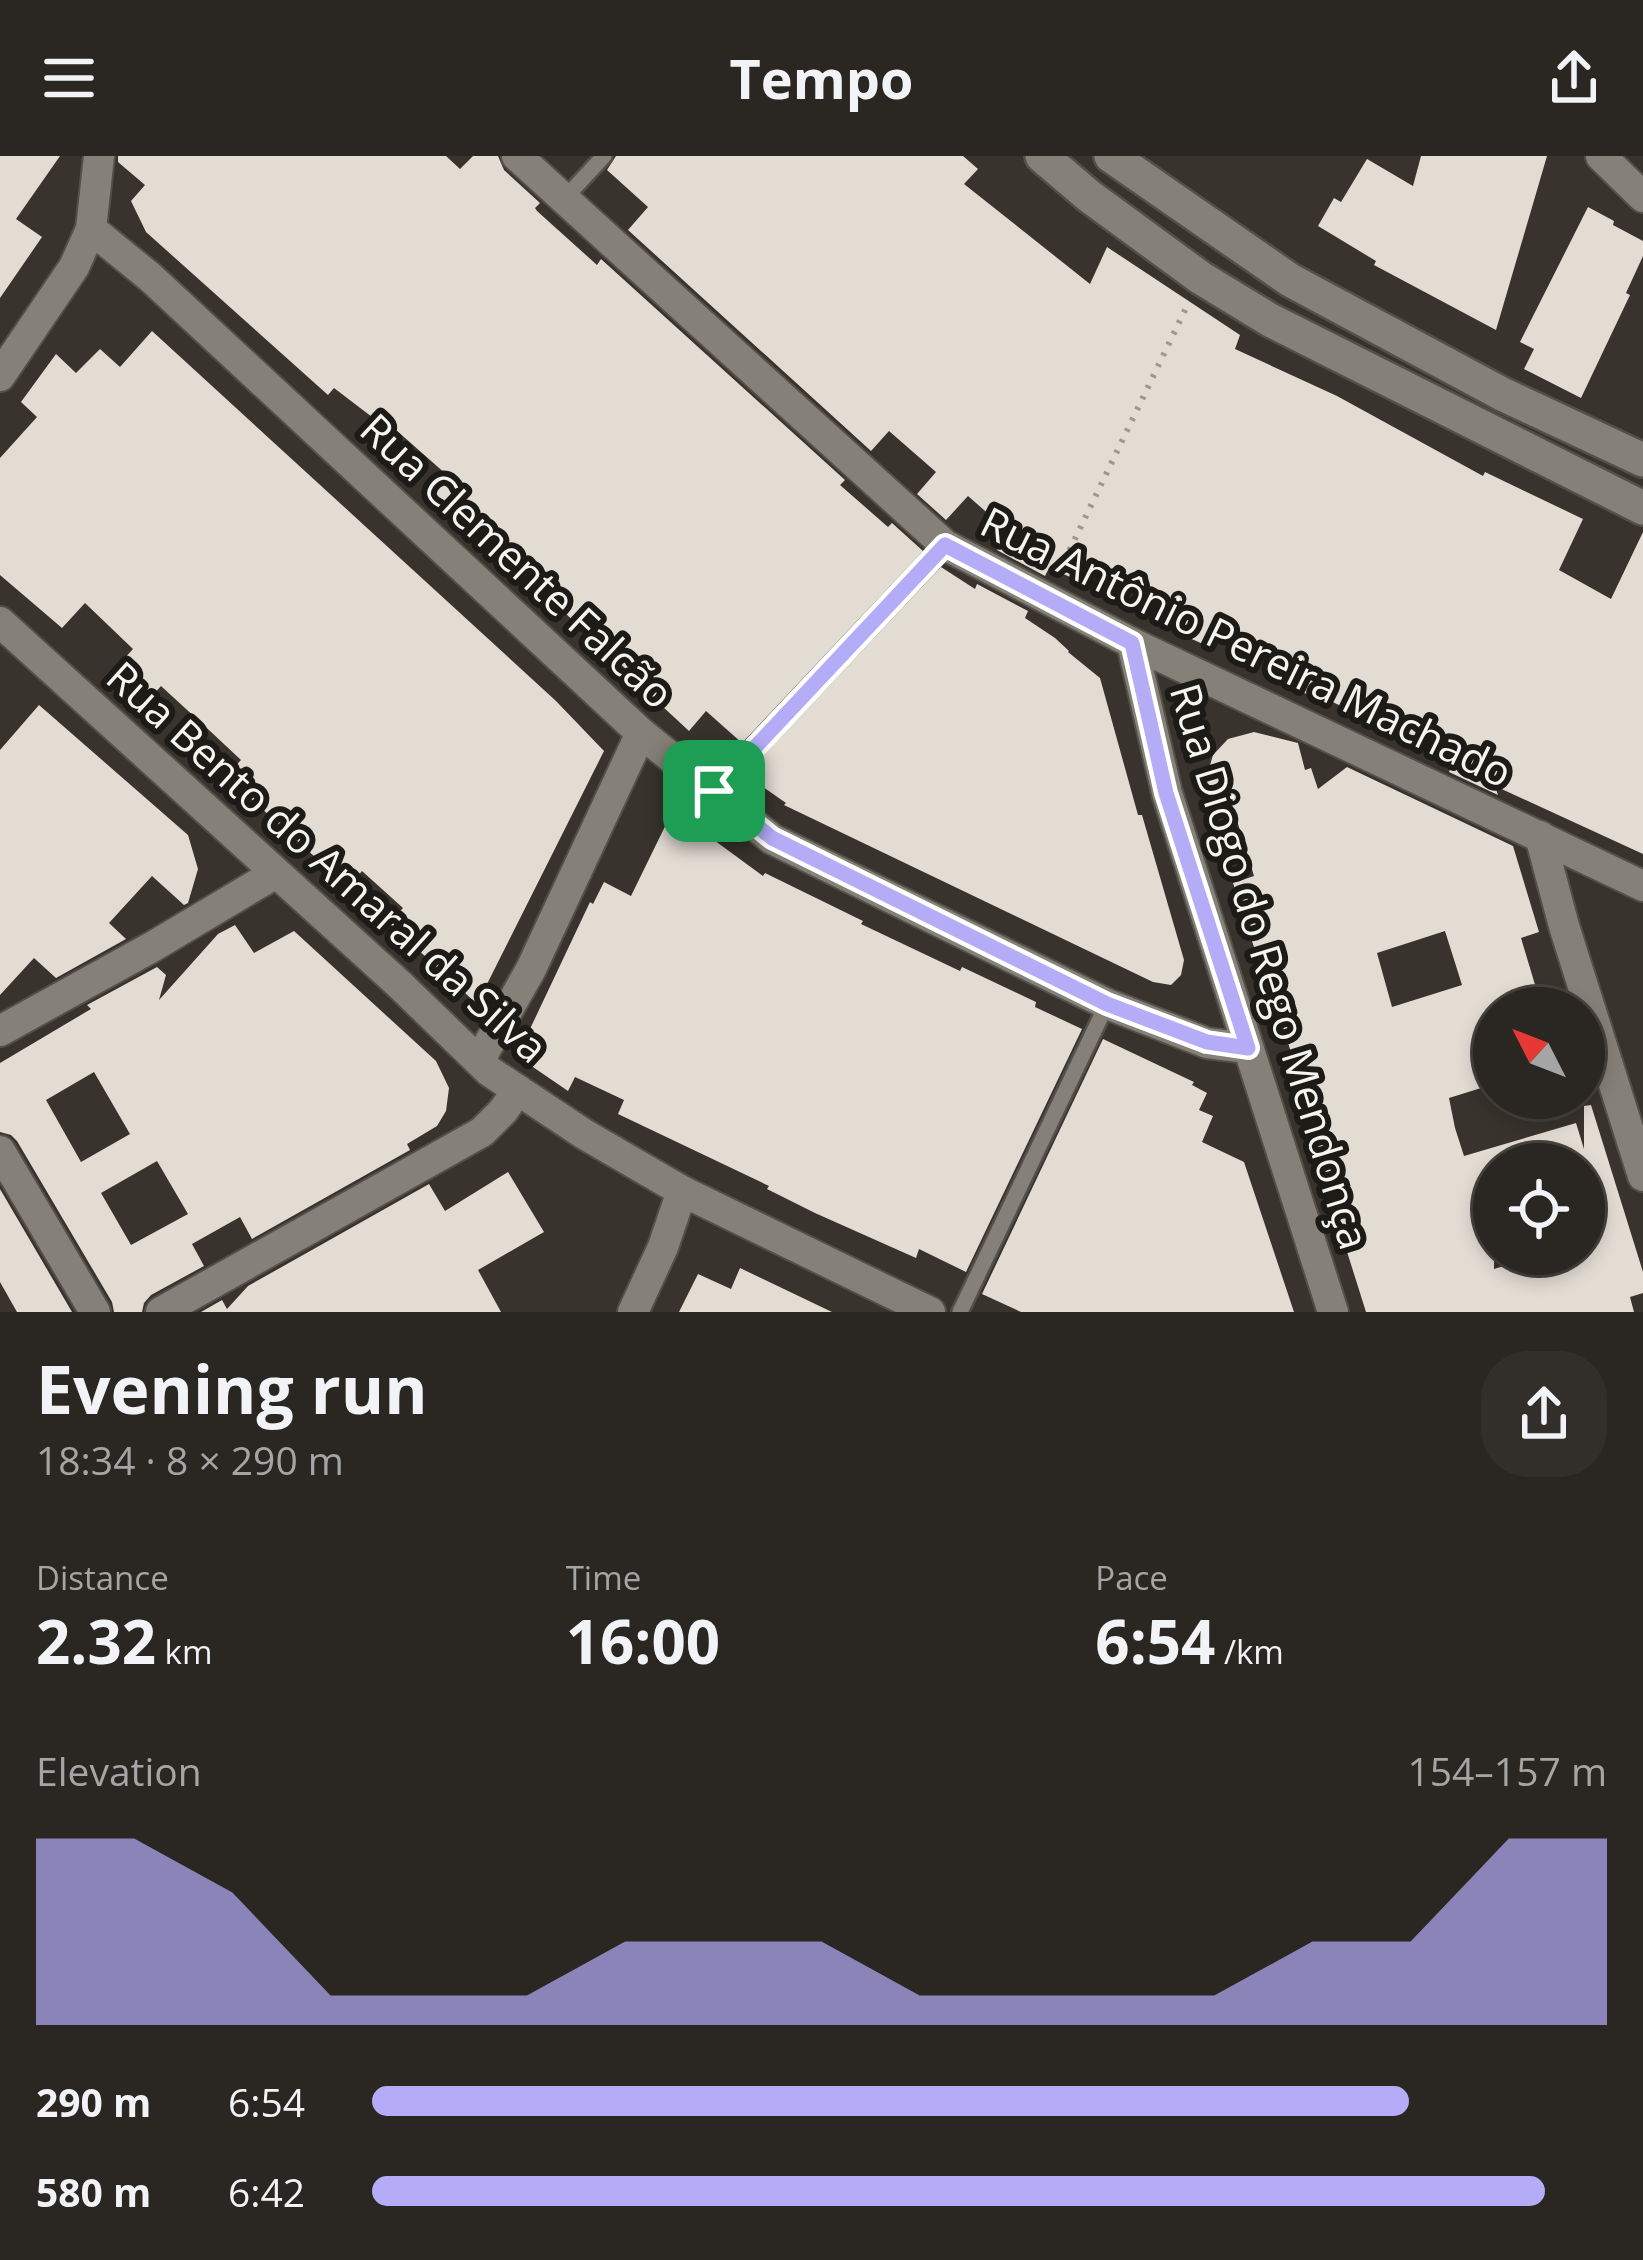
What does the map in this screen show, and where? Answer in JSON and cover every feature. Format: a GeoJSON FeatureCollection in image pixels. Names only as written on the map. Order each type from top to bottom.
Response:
{"type":"FeatureCollection","features":[{"type":"Feature","properties":{"kind":"main road"},"geometry":{"type":"LineString","coordinates":[[1042,156],[1201,278],[1270,320],[1643,508]]}},
{"type":"Feature","properties":{"kind":"main road"},"geometry":{"type":"LineString","coordinates":[[1111,156],[1290,280],[1502,394],[1643,460]]}},
{"type":"Feature","properties":{"kind":"street"},"geometry":{"type":"LineString","coordinates":[[0,376],[74,267],[91,229],[99,156]]}},
{"type":"Feature","properties":{"kind":"street","name":"Rua Antônio Pereira Machado"},"geometry":{"type":"LineString","coordinates":[[517,156],[945,545],[1132,643],[1643,886]]}},
{"type":"Feature","properties":{"kind":"street"},"geometry":{"type":"LineString","coordinates":[[1601,156],[1643,196]]}},
{"type":"Feature","properties":{"kind":"street","name":"Rua Clemente Falcão"},"geometry":{"type":"LineString","coordinates":[[91,229],[150,278],[641,733],[772,838],[1107,1004],[1207,1042],[1248,1048]]}},
{"type":"Feature","properties":{"kind":"street","name":"Rua Bento do Amaral da Silva"},"geometry":{"type":"LineString","coordinates":[[0,622],[479,1061],[518,1090],[682,1191],[930,1312]]}},
{"type":"Feature","properties":{"kind":"street","name":"Rua Diogo do Rego Mendonça"},"geometry":{"type":"LineString","coordinates":[[1132,643],[1166,793],[1333,1312]]}},
{"type":"Feature","properties":{"kind":"street"},"geometry":{"type":"LineString","coordinates":[[479,1061],[531,969],[641,733]]}},
{"type":"Feature","properties":{"kind":"street"},"geometry":{"type":"LineString","coordinates":[[1540,836],[1643,1176]]}},
{"type":"Feature","properties":{"kind":"street"},"geometry":{"type":"LineString","coordinates":[[0,1031],[276,873]]}},
{"type":"Feature","properties":{"kind":"street"},"geometry":{"type":"LineString","coordinates":[[161,1312],[482,1132],[518,1090]]}},
{"type":"Feature","properties":{"kind":"street"},"geometry":{"type":"LineString","coordinates":[[0,1150],[95,1312]]}},
{"type":"Feature","properties":{"kind":"street"},"geometry":{"type":"LineString","coordinates":[[633,1312],[682,1191]]}},
{"type":"Feature","properties":{"kind":"lane"},"geometry":{"type":"LineString","coordinates":[[565,198],[604,156]]}},
{"type":"Feature","properties":{"kind":"lane"},"geometry":{"type":"LineString","coordinates":[[714,791],[945,545]]}},
{"type":"Feature","properties":{"kind":"lane"},"geometry":{"type":"LineString","coordinates":[[960,1312],[1107,1004]]}},
{"type":"Feature","properties":{"kind":"path"},"geometry":{"type":"LineString","coordinates":[[1046,599],[1201,278]]}},
{"type":"Feature","properties":{"kind":"building"},"geometry":{"type":"Polygon","coordinates":[[[0,156],[60,156],[16,219],[42,237],[0,298],[0,156]]]}},
{"type":"Feature","properties":{"kind":"building"},"geometry":{"type":"Polygon","coordinates":[[[118,156],[446,156],[460,169],[473,156],[498,156],[504,170],[540,203],[537,211],[597,265],[601,259],[845,480],[840,485],[923,551],[742,743],[706,711],[689,731],[432,491],[447,475],[396,430],[393,433],[334,388],[328,395],[146,232],[131,201],[145,185],[118,162],[118,156]]]}},
{"type":"Feature","properties":{"kind":"building"},"geometry":{"type":"Polygon","coordinates":[[[616,156],[963,156],[978,169],[964,184],[1090,284],[1107,247],[1240,335],[1235,349],[1337,396],[1483,476],[1485,472],[1583,519],[1559,570],[1611,599],[1643,532],[1643,854],[1495,786],[1498,795],[1449,772],[1452,765],[1389,734],[1393,731],[1265,674],[1276,657],[1213,626],[1203,644],[1176,632],[1187,613],[1125,582],[1118,597],[1049,568],[1045,576],[997,550],[1008,531],[968,496],[946,520],[917,494],[936,472],[889,431],[871,451],[628,230],[648,207],[607,170],[616,156]]]}},
{"type":"Feature","properties":{"kind":"building"},"geometry":{"type":"Polygon","coordinates":[[[1421,156],[1547,156],[1496,330],[1374,265],[1376,261],[1318,226],[1334,198],[1341,202],[1367,159],[1413,186],[1421,156]]]}},
{"type":"Feature","properties":{"kind":"building"},"geometry":{"type":"Polygon","coordinates":[[[1588,207],[1643,241],[1643,256],[1626,293],[1630,295],[1581,398],[1524,369],[1534,349],[1520,342],[1588,207]]]}},
{"type":"Feature","properties":{"kind":"building"},"geometry":{"type":"Polygon","coordinates":[[[152,331],[556,701],[604,751],[477,1004],[389,923],[403,908],[362,871],[348,887],[226,776],[241,760],[161,686],[146,703],[112,672],[133,649],[85,603],[62,628],[0,575],[0,458],[37,417],[21,402],[56,354],[76,373],[100,349],[120,367],[152,331]]]}},
{"type":"Feature","properties":{"kind":"building"},"geometry":{"type":"Polygon","coordinates":[[[941,567],[975,589],[977,584],[1028,611],[1025,618],[1100,678],[1184,960],[1181,975],[1171,985],[1153,982],[784,805],[750,778],[764,763],[760,759],[941,567]]]}},
{"type":"Feature","properties":{"kind":"building"},"geometry":{"type":"Polygon","coordinates":[[[39,705],[188,835],[198,869],[188,903],[184,905],[152,876],[109,923],[126,939],[56,978],[34,958],[0,995],[0,750],[39,705]]]}},
{"type":"Feature","properties":{"kind":"building"},"geometry":{"type":"Polygon","coordinates":[[[1254,732],[1298,743],[1305,770],[1311,768],[1318,789],[1347,767],[1513,846],[1539,932],[1521,938],[1536,987],[1473,987],[1473,1091],[1449,1098],[1464,1156],[1473,1153],[1473,1275],[1605,1275],[1605,1150],[1643,1272],[1643,1293],[1630,1297],[1634,1312],[1366,1312],[1297,1093],[1303,1091],[1233,883],[1254,876],[1227,788],[1201,796],[1213,755],[1228,739],[1254,732]],[[1445,931],[1377,953],[1392,1007],[1462,985],[1445,931]]]}},
{"type":"Feature","properties":{"kind":"building"},"geometry":{"type":"Polygon","coordinates":[[[673,810],[763,876],[960,971],[962,967],[1036,1002],[1035,1007],[1082,1029],[966,1272],[919,1249],[916,1258],[815,1213],[618,1114],[624,1100],[575,1077],[568,1091],[530,1065],[521,1048],[590,902],[593,904],[604,882],[631,896],[673,810]]]}},
{"type":"Feature","properties":{"kind":"building"},"geometry":{"type":"Polygon","coordinates":[[[235,925],[254,953],[294,931],[436,1061],[449,1088],[446,1111],[437,1126],[407,1144],[410,1150],[252,1239],[240,1217],[192,1244],[204,1266],[151,1295],[142,1312],[114,1312],[17,1141],[0,1132],[0,1063],[91,1009],[87,1005],[157,967],[166,975],[159,1000],[218,934],[235,925]],[[94,1072],[46,1100],[81,1162],[130,1134],[94,1072]],[[157,1161],[101,1193],[131,1245],[188,1214],[157,1161]]]}},
{"type":"Feature","properties":{"kind":"building"},"geometry":{"type":"Polygon","coordinates":[[[1103,1039],[1194,1082],[1207,1093],[1199,1110],[1213,1116],[1202,1142],[1244,1162],[1294,1312],[1021,1312],[982,1294],[1103,1039]]]}},
{"type":"Feature","properties":{"kind":"building"},"geometry":{"type":"Polygon","coordinates":[[[1584,1119],[1595,1119],[1603,1143],[1584,1143],[1584,1119]]]}},
{"type":"Feature","properties":{"kind":"building"},"geometry":{"type":"Polygon","coordinates":[[[1576,1123],[1582,1143],[1508,1143],[1576,1123]]]}},
{"type":"Feature","properties":{"kind":"building"},"geometry":{"type":"Polygon","coordinates":[[[508,1172],[544,1232],[478,1270],[501,1312],[201,1312],[222,1300],[227,1309],[248,1286],[429,1184],[445,1211],[508,1172]]]}},
{"type":"Feature","properties":{"kind":"building"},"geometry":{"type":"Polygon","coordinates":[[[0,1189],[72,1312],[17,1312],[0,1282],[0,1189]]]}},
{"type":"Feature","properties":{"kind":"building"},"geometry":{"type":"Polygon","coordinates":[[[740,1268],[832,1312],[679,1312],[698,1274],[731,1289],[740,1268]]]}},
{"type":"Feature","properties":{"kind":"route"},"geometry":{"type":"LineString","coordinates":[[945,545],[1132,643],[1166,793],[1248,1048],[1207,1042],[1107,1004],[772,838],[714,791],[945,545]]}}]}
